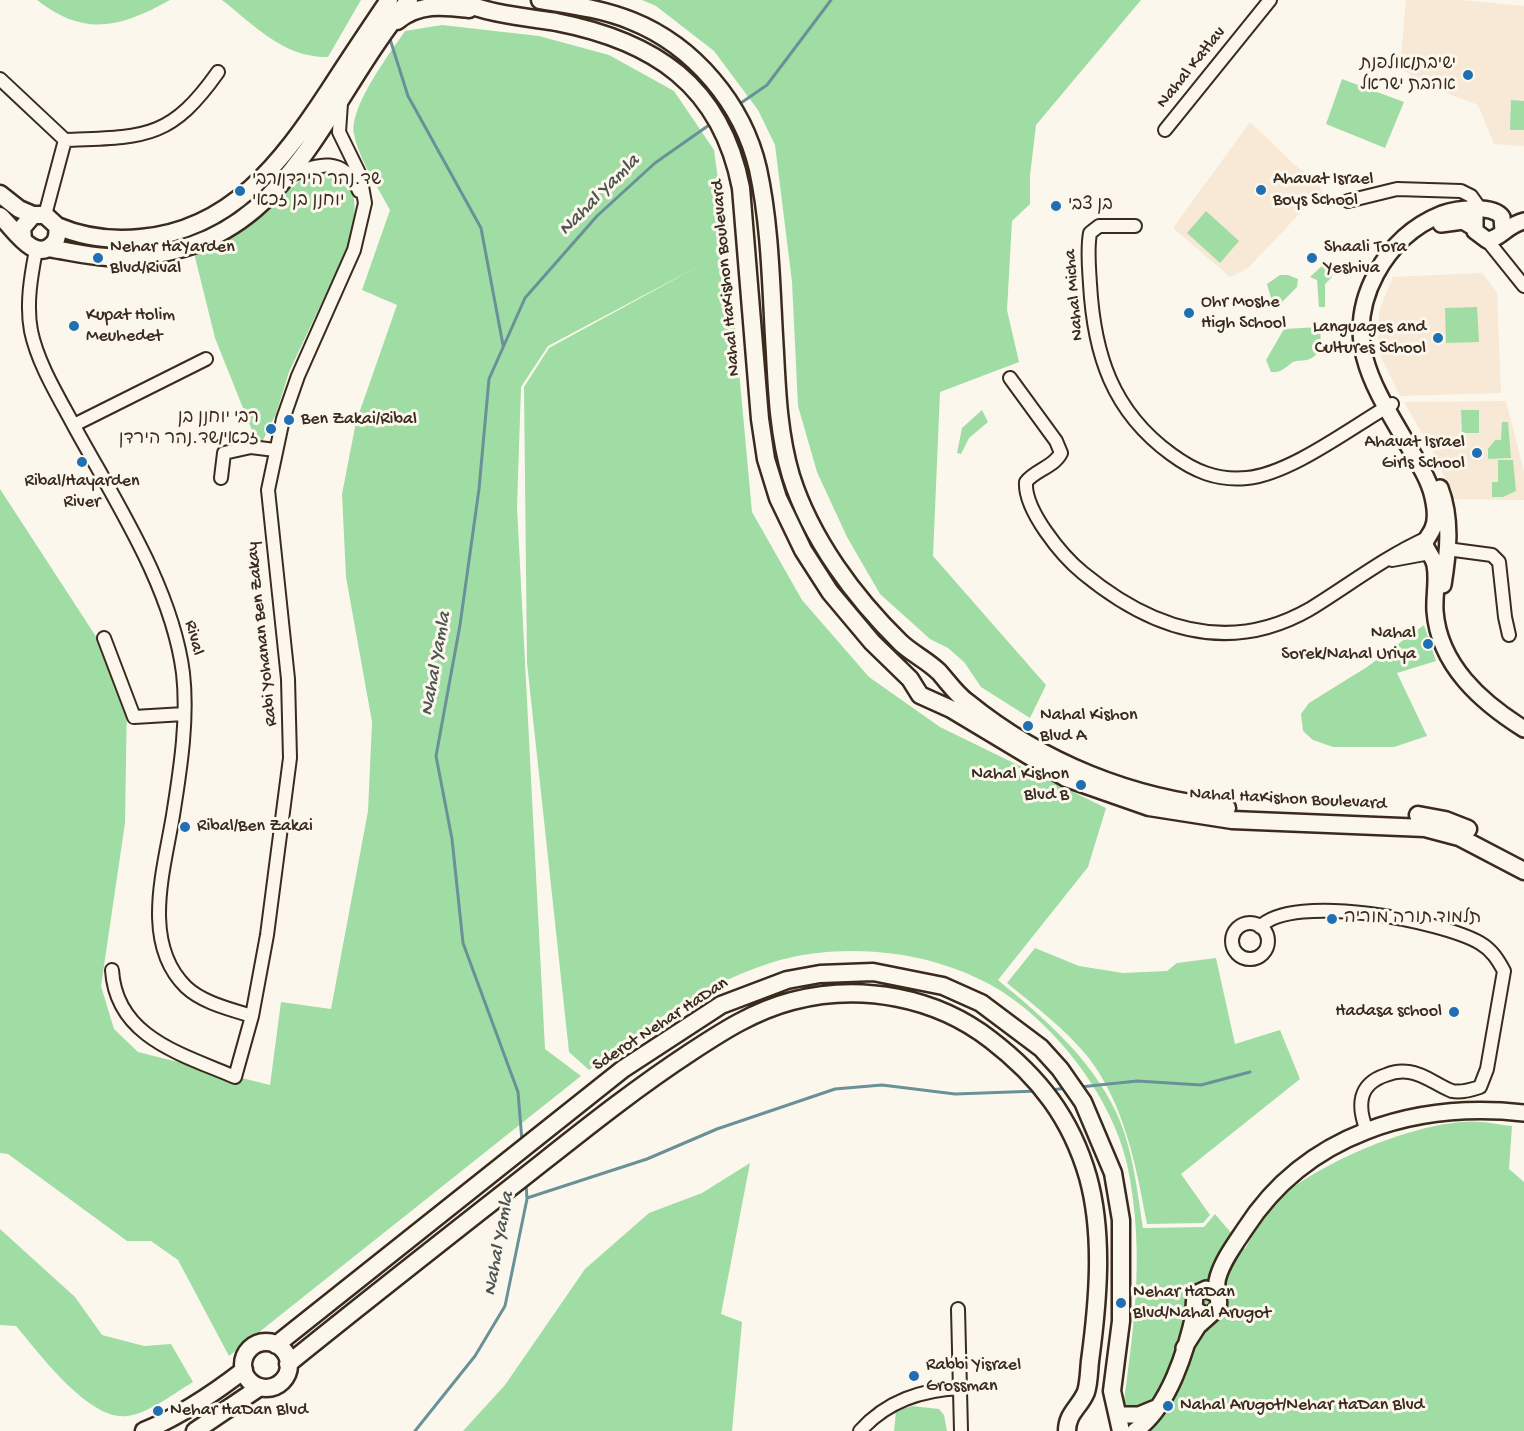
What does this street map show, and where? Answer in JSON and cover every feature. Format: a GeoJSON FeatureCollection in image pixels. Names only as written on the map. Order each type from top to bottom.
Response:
{"type":"FeatureCollection","features":[{"type":"Feature","properties":{"kind":"main road"},"geometry":{"type":"LineString","coordinates":[[0,194],[19,209],[82,236],[107,240],[135,239],[185,230],[222,212],[259,184],[289,150],[388,0]]}},
{"type":"Feature","properties":{"kind":"main road"},"geometry":{"type":"LineString","coordinates":[[0,216],[36,246],[87,255],[125,256],[168,252],[190,245],[231,226],[250,213],[288,177],[409,0]]}},
{"type":"Feature","properties":{"kind":"main road","name":"Nahal HaKishon Boulevard"},"geometry":{"type":"LineString","coordinates":[[458,0],[478,8],[599,32],[642,48],[678,74],[718,122],[731,152],[741,188],[760,419],[766,459],[778,498],[798,541],[830,592],[872,642],[918,690],[1057,773],[1127,801],[1168,812],[1232,820],[1425,828],[1459,837],[1524,872]]}},
{"type":"Feature","properties":{"kind":"main road","name":"Nahal HaKishon Boulevard"},"geometry":{"type":"LineString","coordinates":[[540,0],[612,14],[658,34],[706,73],[736,112],[750,145],[761,184],[780,417],[794,483],[810,522],[846,580],[894,636],[937,673],[968,704],[1046,754],[1091,776],[1123,787],[1170,800],[1233,808],[1427,816],[1471,830],[1524,860]]}},
{"type":"Feature","properties":{"kind":"main road"},"geometry":{"type":"LineString","coordinates":[[388,29],[404,16],[426,7],[450,6],[512,14]]}},
{"type":"Feature","properties":{"kind":"main road"},"geometry":{"type":"LineString","coordinates":[[36,246],[55,241],[45,219]]}},
{"type":"Feature","properties":{"kind":"main road"},"geometry":{"type":"LineString","coordinates":[[36,246],[22,228],[45,219]]}},
{"type":"Feature","properties":{"kind":"main road"},"geometry":{"type":"LineString","coordinates":[[919,671],[937,673],[940,690],[933,696],[918,690],[919,671]]}},
{"type":"Feature","properties":{"kind":"main road","name":"Sderot Nehar HaDan"},"geometry":{"type":"LineString","coordinates":[[144,1431],[167,1422],[223,1387],[244,1370],[243,1363],[249,1349],[262,1342],[276,1344],[623,1069],[721,1005],[787,980],[820,974],[873,972],[943,986],[981,1003],[1041,1048],[1083,1102],[1113,1173],[1121,1220],[1121,1311],[1112,1391],[1118,1418]]}},
{"type":"Feature","properties":{"kind":"main road"},"geometry":{"type":"LineString","coordinates":[[288,1364],[639,1086],[735,1024],[794,1000],[823,995],[870,994],[933,1006],[967,1021],[1022,1063],[1060,1112],[1088,1178],[1096,1222],[1097,1270],[1093,1344],[1086,1393],[1068,1420],[1067,1431]]}},
{"type":"Feature","properties":{"kind":"main road"},"geometry":{"type":"LineString","coordinates":[[195,1431],[260,1387],[278,1384],[288,1371],[288,1364],[285,1353],[276,1344]]}},
{"type":"Feature","properties":{"kind":"main road"},"geometry":{"type":"LineString","coordinates":[[244,1370],[249,1381],[260,1387]]}},
{"type":"Feature","properties":{"kind":"main road"},"geometry":{"type":"LineString","coordinates":[[1076,1407],[1093,1400],[1118,1418]]}},
{"type":"Feature","properties":{"kind":"street","name":"Nahal Katlav"},"geometry":{"type":"LineString","coordinates":[[1164,130],[1270,0]]}},
{"type":"Feature","properties":{"kind":"street"},"geometry":{"type":"LineString","coordinates":[[0,79],[65,140],[138,135],[173,122],[191,108],[218,72]]}},
{"type":"Feature","properties":{"kind":"street","name":"Rabi Yohanan Ben Zakay"},"geometry":{"type":"LineString","coordinates":[[112,970],[114,990],[130,1021],[162,1045],[234,1077],[252,1016],[267,935],[290,758],[288,678],[268,490],[275,450],[298,376],[354,249],[363,219],[363,185],[339,132],[341,102]]}},
{"type":"Feature","properties":{"kind":"street"},"geometry":{"type":"LineString","coordinates":[[45,219],[65,140]]}},
{"type":"Feature","properties":{"kind":"street","name":"Rabi Yohanan Ben Zakay"},"geometry":{"type":"LineString","coordinates":[[288,177],[322,164],[340,168],[347,172],[358,188],[363,219]]}},
{"type":"Feature","properties":{"kind":"street"},"geometry":{"type":"LineString","coordinates":[[1348,201],[1397,189],[1461,191],[1471,196],[1480,210]]}},
{"type":"Feature","properties":{"kind":"street"},"geometry":{"type":"LineString","coordinates":[[1524,213],[1500,213],[1490,209],[1460,209],[1446,213],[1411,230],[1389,253],[1369,286],[1362,310],[1361,345],[1370,376],[1389,406],[1433,495],[1437,545],[1435,610],[1440,633],[1450,659],[1477,695],[1524,729]]}},
{"type":"Feature","properties":{"kind":"street"},"geometry":{"type":"LineString","coordinates":[[1473,227],[1475,217],[1480,210]]}},
{"type":"Feature","properties":{"kind":"street"},"geometry":{"type":"LineString","coordinates":[[1500,213],[1504,222],[1497,235],[1507,267],[1524,286]]}},
{"type":"Feature","properties":{"kind":"street"},"geometry":{"type":"LineString","coordinates":[[1389,406],[1374,366],[1370,344],[1371,310],[1376,290],[1394,256],[1425,231],[1443,222],[1457,220],[1473,227],[1477,234],[1497,235],[1524,221]]}},
{"type":"Feature","properties":{"kind":"street","name":"Nahal Micha"},"geometry":{"type":"LineString","coordinates":[[1135,226],[1099,226],[1090,234],[1091,297],[1097,345],[1104,367],[1123,404],[1151,439],[1183,462],[1204,473],[1220,477],[1258,476],[1290,464],[1389,406]]}},
{"type":"Feature","properties":{"kind":"street","name":"Rival"},"geometry":{"type":"LineString","coordinates":[[36,246],[30,299],[31,331],[49,378],[165,602],[183,674],[184,714],[174,809],[160,886],[160,928],[169,960],[185,986],[196,995],[252,1016]]}},
{"type":"Feature","properties":{"kind":"street"},"geometry":{"type":"LineString","coordinates":[[74,426],[206,359]]}},
{"type":"Feature","properties":{"kind":"street"},"geometry":{"type":"LineString","coordinates":[[1010,378],[1056,441],[1060,453],[1055,461],[1026,482],[1028,501],[1047,533],[1078,569],[1104,590],[1149,617],[1200,632],[1229,634],[1258,630],[1292,618],[1394,553],[1437,545],[1492,555],[1499,562],[1509,635]]}},
{"type":"Feature","properties":{"kind":"street"},"geometry":{"type":"LineString","coordinates":[[221,478],[224,453],[251,447],[275,450]]}},
{"type":"Feature","properties":{"kind":"street"},"geometry":{"type":"LineString","coordinates":[[104,638],[134,717],[184,714]]}},
{"type":"Feature","properties":{"kind":"street"},"geometry":{"type":"LineString","coordinates":[[1260,927],[1279,914],[1305,911],[1392,916],[1450,930],[1479,942],[1497,958],[1504,971],[1487,1069],[1480,1087],[1452,1091],[1410,1072],[1394,1072],[1379,1077],[1367,1084],[1361,1095],[1361,1115],[1367,1131]]}},
{"type":"Feature","properties":{"kind":"street"},"geometry":{"type":"LineString","coordinates":[[1202,1312],[1194,1296],[1211,1291],[1215,1287],[1221,1270],[1253,1216],[1272,1191],[1323,1152],[1367,1131],[1398,1120],[1461,1110],[1524,1113]]}},
{"type":"Feature","properties":{"kind":"street"},"geometry":{"type":"LineString","coordinates":[[1136,1431],[1151,1418],[1163,1402],[1202,1312],[1219,1306],[1211,1291]]}},
{"type":"Feature","properties":{"kind":"street"},"geometry":{"type":"LineString","coordinates":[[958,1309],[961,1431]]}},
{"type":"Feature","properties":{"kind":"street"},"geometry":{"type":"LineString","coordinates":[[860,1431],[870,1420],[897,1401],[938,1389],[960,1388]]}},
{"type":"Feature","properties":{"kind":"street"},"geometry":{"type":"LineString","coordinates":[[1118,1418],[1144,1414],[1163,1402]]}},
{"type":"Feature","properties":{"kind":"shaded area","name":"ישיבת/אולפנת אהבת ישראל"},"geometry":{"type":"Polygon","coordinates":[[[1406,0],[1462,0],[1524,6],[1524,146],[1494,144],[1478,105],[1423,84],[1400,67],[1406,0]]]}},
{"type":"Feature","properties":{"kind":"shaded area","name":"Ahavat Israel Boys School"},"geometry":{"type":"Polygon","coordinates":[[[1250,122],[1296,166],[1316,180],[1326,200],[1306,207],[1247,269],[1230,277],[1173,228],[1250,122]]]}},
{"type":"Feature","properties":{"kind":"shaded area","name":"Languages and Cultures School"},"geometry":{"type":"Polygon","coordinates":[[[1482,273],[1497,292],[1501,393],[1400,396],[1380,355],[1377,333],[1380,308],[1393,277],[1482,273]]]}},
{"type":"Feature","properties":{"kind":"shaded area","name":"Ahavat Israel Girls School"},"geometry":{"type":"Polygon","coordinates":[[[1506,401],[1524,472],[1524,500],[1453,499],[1437,459],[1404,402],[1506,401]]]}},
{"type":"Feature","properties":{"kind":"green space"},"geometry":{"type":"Polygon","coordinates":[[[37,0],[170,0],[152,10],[118,22],[87,24],[54,12],[37,0]]]}},
{"type":"Feature","properties":{"kind":"green space"},"geometry":{"type":"Polygon","coordinates":[[[222,0],[361,0],[328,57],[312,56],[284,46],[258,30],[222,0]]]}},
{"type":"Feature","properties":{"kind":"green space"},"geometry":{"type":"Polygon","coordinates":[[[642,0],[1141,0],[1036,125],[1030,176],[1030,204],[1012,221],[1007,310],[1019,362],[940,392],[933,556],[1046,685],[1030,718],[981,687],[964,662],[948,648],[930,639],[880,594],[847,537],[817,472],[798,406],[792,282],[775,145],[758,110],[714,51],[656,6],[642,0]]]}},
{"type":"Feature","properties":{"kind":"green space"},"geometry":{"type":"Polygon","coordinates":[[[442,25],[539,36],[609,55],[674,91],[714,150],[728,252],[752,512],[802,600],[869,677],[940,727],[1106,808],[1088,867],[998,980],[1049,1024],[1079,1056],[1105,1092],[1127,1140],[1143,1228],[1204,1227],[1215,1214],[1245,1249],[1268,1209],[1278,1199],[1317,1172],[1365,1148],[1440,1125],[1487,1122],[1512,1126],[1509,1169],[1524,1182],[1524,1431],[1120,1431],[1133,1330],[1137,1265],[1133,1199],[1127,1164],[1119,1138],[1093,1086],[1057,1039],[1014,1000],[967,973],[915,957],[860,951],[806,955],[780,960],[755,968],[704,992],[632,1037],[589,1070],[569,1052],[527,663],[524,387],[549,348],[699,266],[548,346],[521,387],[517,507],[545,1049],[581,1076],[229,1356],[178,1260],[151,1241],[127,1241],[8,1154],[0,1153],[0,489],[108,655],[127,699],[125,823],[101,986],[114,1029],[138,1052],[270,1085],[281,1002],[331,1009],[368,811],[372,722],[346,577],[342,494],[356,422],[397,305],[362,290],[390,210],[360,154],[354,134],[354,123],[364,95],[405,31],[442,25]]]}},
{"type":"Feature","properties":{"kind":"green space"},"geometry":{"type":"Polygon","coordinates":[[[1342,79],[1404,102],[1385,148],[1326,124],[1342,79]]]}},
{"type":"Feature","properties":{"kind":"green space"},"geometry":{"type":"Polygon","coordinates":[[[1511,100],[1524,101],[1524,130],[1510,130],[1511,100]]]}},
{"type":"Feature","properties":{"kind":"green space"},"geometry":{"type":"Polygon","coordinates":[[[326,169],[338,174],[351,190],[355,210],[349,245],[289,372],[276,414],[259,448],[215,338],[194,253],[252,221],[309,173],[326,169]]]}},
{"type":"Feature","properties":{"kind":"green space"},"geometry":{"type":"Polygon","coordinates":[[[1206,211],[1239,241],[1220,263],[1187,233],[1206,211]]]}},
{"type":"Feature","properties":{"kind":"green space"},"geometry":{"type":"Polygon","coordinates":[[[1335,263],[1332,277],[1325,284],[1325,307],[1319,307],[1317,280],[1310,277],[1324,264],[1335,263]]]}},
{"type":"Feature","properties":{"kind":"green space"},"geometry":{"type":"Polygon","coordinates":[[[1280,275],[1298,279],[1297,287],[1280,304],[1272,302],[1267,284],[1280,275]]]}},
{"type":"Feature","properties":{"kind":"green space"},"geometry":{"type":"Polygon","coordinates":[[[1477,307],[1479,342],[1446,343],[1445,308],[1477,307]]]}},
{"type":"Feature","properties":{"kind":"green space"},"geometry":{"type":"Polygon","coordinates":[[[1320,327],[1320,347],[1316,355],[1307,360],[1293,362],[1280,371],[1271,372],[1266,360],[1284,329],[1320,327]]]}},
{"type":"Feature","properties":{"kind":"green space"},"geometry":{"type":"Polygon","coordinates":[[[982,410],[988,422],[969,438],[961,454],[957,453],[962,428],[982,410]]]}},
{"type":"Feature","properties":{"kind":"green space"},"geometry":{"type":"Polygon","coordinates":[[[1461,410],[1479,410],[1479,433],[1462,433],[1461,410]]]}},
{"type":"Feature","properties":{"kind":"green space"},"geometry":{"type":"Polygon","coordinates":[[[1502,422],[1508,422],[1511,458],[1488,459],[1488,449],[1495,440],[1501,440],[1502,422]]]}},
{"type":"Feature","properties":{"kind":"green space"},"geometry":{"type":"Polygon","coordinates":[[[1498,460],[1513,460],[1516,491],[1503,497],[1492,497],[1492,482],[1498,482],[1498,460]]]}},
{"type":"Feature","properties":{"kind":"green space"},"geometry":{"type":"Polygon","coordinates":[[[1424,625],[1436,661],[1397,673],[1427,736],[1394,747],[1333,747],[1313,740],[1303,731],[1301,714],[1309,703],[1367,667],[1424,625]]]}},
{"type":"Feature","properties":{"kind":"green space"},"geometry":{"type":"Polygon","coordinates":[[[1035,948],[1079,966],[1123,973],[1167,971],[1177,963],[1216,958],[1235,1044],[1280,1030],[1300,1079],[1181,1174],[1210,1215],[1203,1223],[1147,1224],[1127,1137],[1101,1076],[1070,1037],[1007,983],[1035,948]]]}},
{"type":"Feature","properties":{"kind":"green space"},"geometry":{"type":"Polygon","coordinates":[[[750,1163],[721,1314],[742,1322],[732,1431],[463,1431],[505,1385],[585,1269],[649,1213],[702,1193],[750,1163]]]}},
{"type":"Feature","properties":{"kind":"green space"},"geometry":{"type":"Polygon","coordinates":[[[0,1229],[75,1297],[102,1335],[144,1346],[171,1344],[193,1382],[153,1407],[127,1416],[112,1415],[81,1397],[51,1368],[16,1326],[0,1325],[0,1229]]]}},
{"type":"Feature","properties":{"kind":"green space"},"geometry":{"type":"Polygon","coordinates":[[[912,1406],[939,1409],[944,1415],[947,1431],[894,1431],[896,1411],[912,1406]]]}},
{"type":"Feature","properties":{"kind":"waterway","name":"Nahal Yamla"},"geometry":{"type":"LineString","coordinates":[[738,105],[767,85],[831,0]]}},
{"type":"Feature","properties":{"kind":"waterway"},"geometry":{"type":"LineString","coordinates":[[389,36],[408,96],[481,228],[503,345]]}},
{"type":"Feature","properties":{"kind":"waterway","name":"Nahal Yamla"},"geometry":{"type":"LineString","coordinates":[[522,1141],[518,1092],[463,943],[452,839],[436,756],[460,625],[479,489],[489,379],[525,298],[597,216],[655,163],[712,123]]}},
{"type":"Feature","properties":{"kind":"waterway"},"geometry":{"type":"LineString","coordinates":[[1080,1087],[1137,1081],[1201,1085],[1250,1072]]}},
{"type":"Feature","properties":{"kind":"waterway"},"geometry":{"type":"LineString","coordinates":[[527,1198],[647,1159],[717,1129],[835,1089],[882,1085],[955,1094],[1038,1091]]}},
{"type":"Feature","properties":{"kind":"waterway"},"geometry":{"type":"LineString","coordinates":[[1050,1090],[1068,1088]]}},
{"type":"Feature","properties":{"kind":"waterway","name":"Nahal Yamla"},"geometry":{"type":"LineString","coordinates":[[415,1431],[475,1356],[505,1306],[527,1199],[526,1184]]}},
{"type":"Feature","properties":{"kind":"place","name":"ישיבת/אולפנת אהבת ישראל"},"geometry":{"type":"Point","coordinates":[1468,75]}},
{"type":"Feature","properties":{"kind":"place","name":"Ahavat Israel Boys School"},"geometry":{"type":"Point","coordinates":[1261,190]}},
{"type":"Feature","properties":{"kind":"place","name":"שד.נהר הירדן/רבי יוחנן בן זכאי"},"geometry":{"type":"Point","coordinates":[240,191]}},
{"type":"Feature","properties":{"kind":"place","name":"בן צבי"},"geometry":{"type":"Point","coordinates":[1056,206]}},
{"type":"Feature","properties":{"kind":"place","name":"Nehar HaYarden Blvd/Rival"},"geometry":{"type":"Point","coordinates":[98,258]}},
{"type":"Feature","properties":{"kind":"place","name":"Shaali Tora Yeshiva"},"geometry":{"type":"Point","coordinates":[1312,258]}},
{"type":"Feature","properties":{"kind":"place","name":"Ohr Moshe High School"},"geometry":{"type":"Point","coordinates":[1189,313]}},
{"type":"Feature","properties":{"kind":"place","name":"Kupat Holim Meuhedet"},"geometry":{"type":"Point","coordinates":[74,326]}},
{"type":"Feature","properties":{"kind":"place","name":"Languages and Cultures School"},"geometry":{"type":"Point","coordinates":[1438,338]}},
{"type":"Feature","properties":{"kind":"place","name":"Ben Zakai/Ribal"},"geometry":{"type":"Point","coordinates":[289,420]}},
{"type":"Feature","properties":{"kind":"place","name":"רבי יוחנן בן זכאי/שד.נהר הירדן"},"geometry":{"type":"Point","coordinates":[271,429]}},
{"type":"Feature","properties":{"kind":"place","name":"Ahavat Israel Girls School"},"geometry":{"type":"Point","coordinates":[1477,453]}},
{"type":"Feature","properties":{"kind":"place","name":"Ribal/Hayarden River"},"geometry":{"type":"Point","coordinates":[82,462]}},
{"type":"Feature","properties":{"kind":"place","name":"Nahal Sorek/Nahal Uriya"},"geometry":{"type":"Point","coordinates":[1428,644]}},
{"type":"Feature","properties":{"kind":"place","name":"Nahal Kishon Blvd A"},"geometry":{"type":"Point","coordinates":[1028,726]}},
{"type":"Feature","properties":{"kind":"place","name":"Nahal Kishon Blvd B"},"geometry":{"type":"Point","coordinates":[1081,785]}},
{"type":"Feature","properties":{"kind":"place","name":"Ribal/Ben Zakai"},"geometry":{"type":"Point","coordinates":[185,827]}},
{"type":"Feature","properties":{"kind":"place","name":"תלמוד תורה מוריה"},"geometry":{"type":"Point","coordinates":[1332,919]}},
{"type":"Feature","properties":{"kind":"place","name":"Hadasa school"},"geometry":{"type":"Point","coordinates":[1454,1012]}},
{"type":"Feature","properties":{"kind":"place","name":"Nehar HaDan Blvd/Nahal Arugot"},"geometry":{"type":"Point","coordinates":[1121,1303]}},
{"type":"Feature","properties":{"kind":"place","name":"Rabbi Yisrael Grossman"},"geometry":{"type":"Point","coordinates":[914,1376]}},
{"type":"Feature","properties":{"kind":"place","name":"Nahal Arugot/Nehar HaDan Blvd"},"geometry":{"type":"Point","coordinates":[1168,1406]}},
{"type":"Feature","properties":{"kind":"place","name":"Nehar HaDan Blvd"},"geometry":{"type":"Point","coordinates":[158,1411]}}]}
